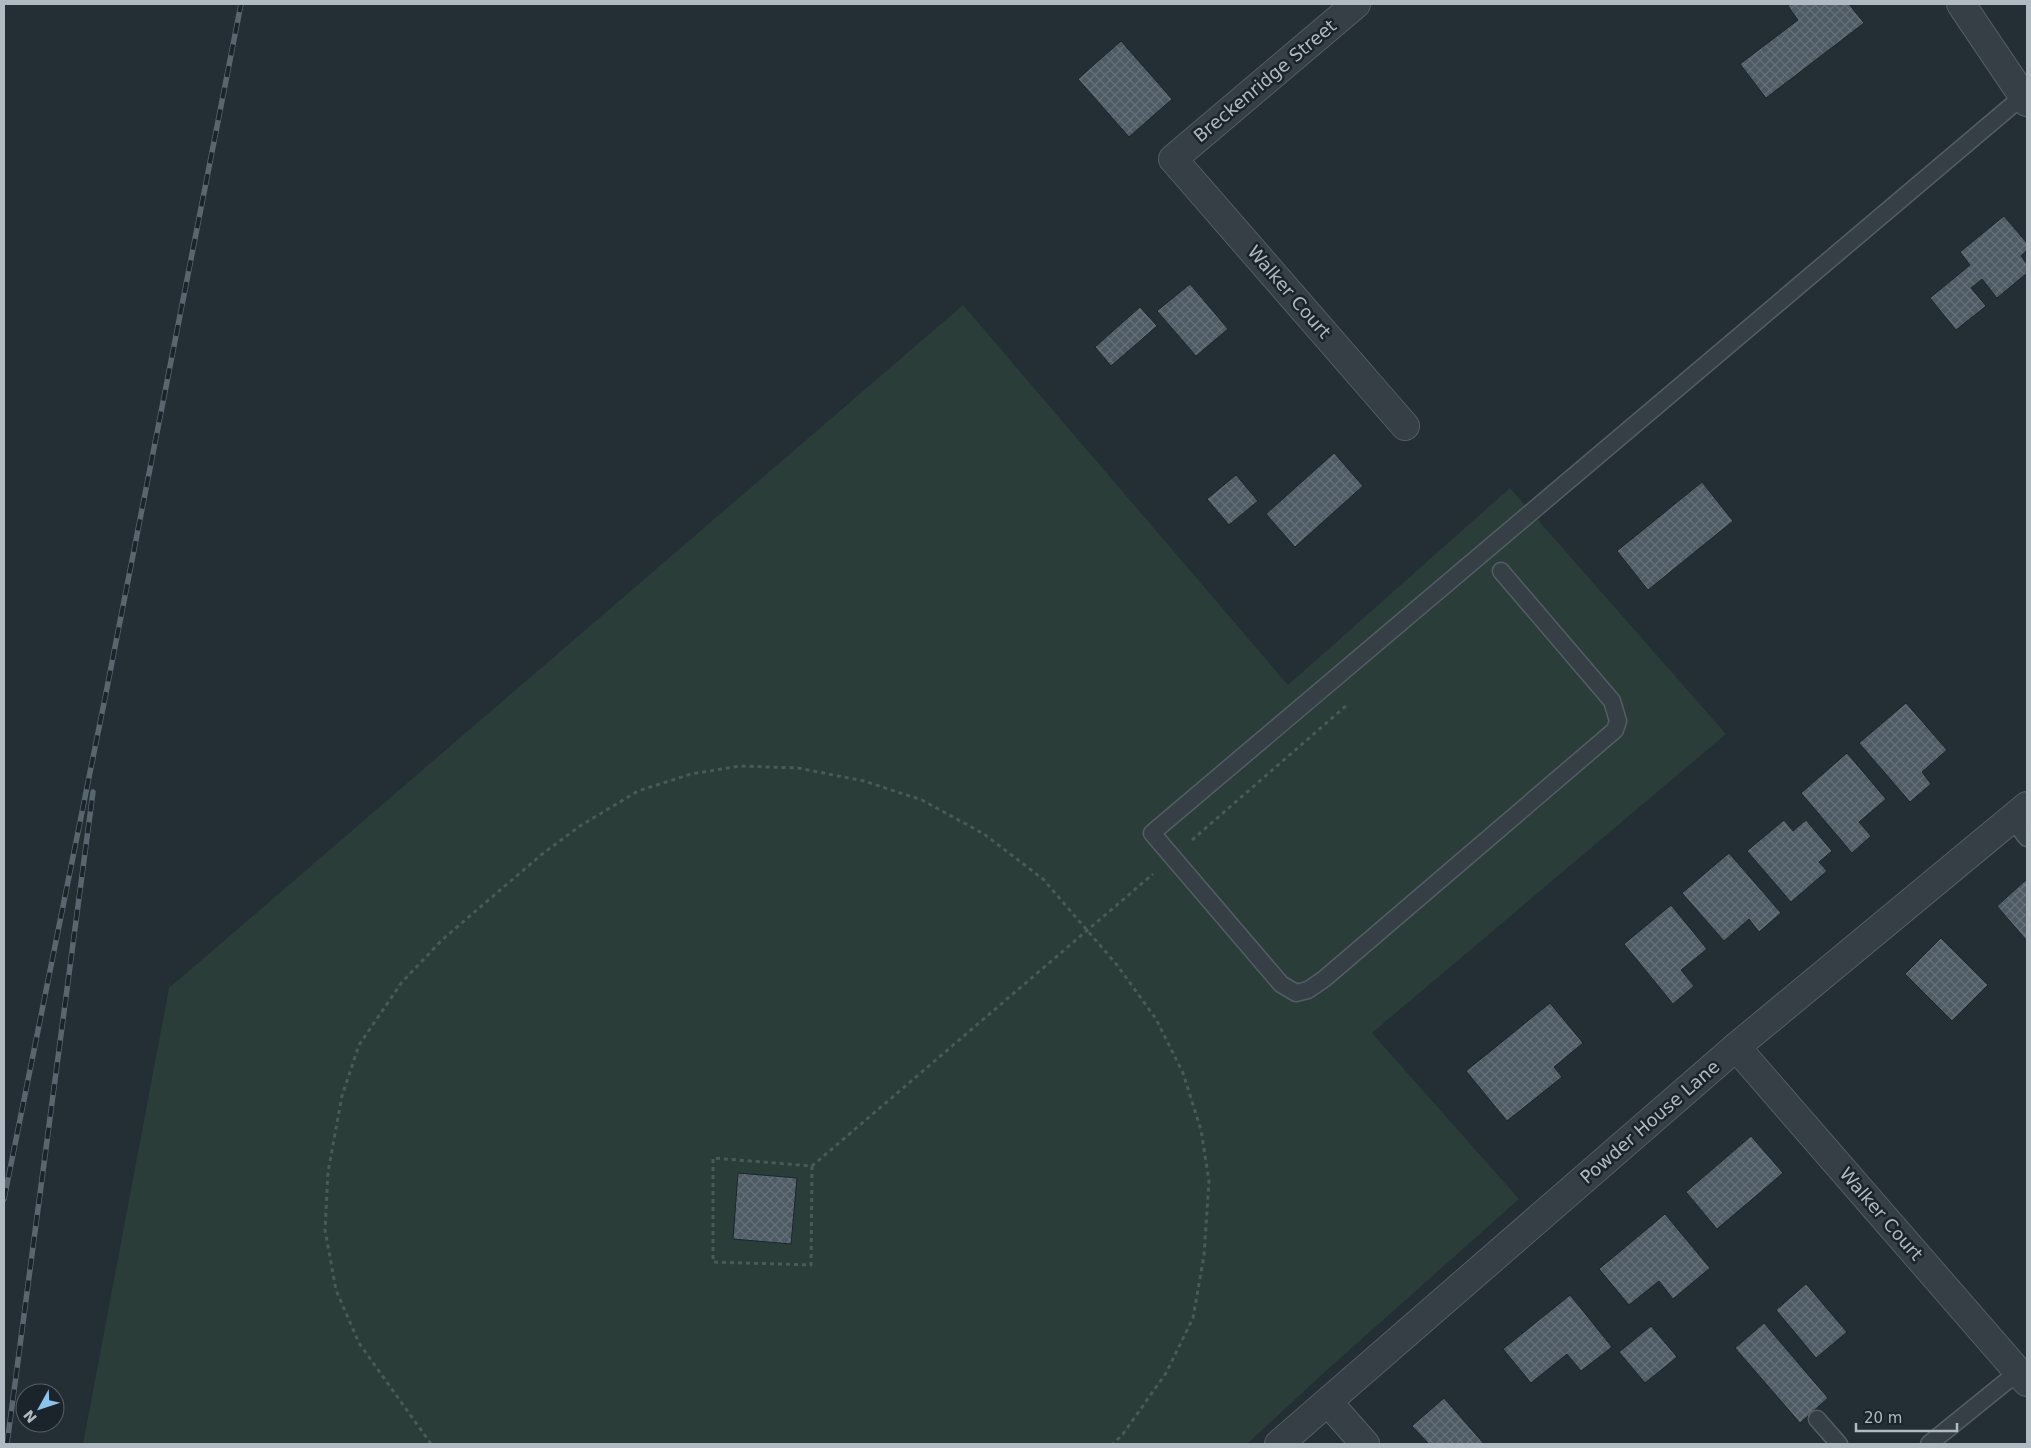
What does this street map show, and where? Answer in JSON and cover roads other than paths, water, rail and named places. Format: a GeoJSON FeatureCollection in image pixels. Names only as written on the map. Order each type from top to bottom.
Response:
{"type":"FeatureCollection","features":[{"type":"Feature","properties":{"kind":"street","name":"Breckenridge Street"},"geometry":{"type":"LineString","coordinates":[[1173,159],[1356,4]]}},
{"type":"Feature","properties":{"kind":"street"},"geometry":{"type":"LineString","coordinates":[[1961,4],[2025,99]]}},
{"type":"Feature","properties":{"kind":"street","name":"Walker Court"},"geometry":{"type":"LineString","coordinates":[[1173,159],[1405,426]]}},
{"type":"Feature","properties":{"kind":"street","name":"Powder House Lane"},"geometry":{"type":"LineString","coordinates":[[1279,1444],[1736,1047],[2022,821]]}},
{"type":"Feature","properties":{"kind":"street","name":"Walker Court"},"geometry":{"type":"LineString","coordinates":[[1736,1047],[2023,1377]]}},
{"type":"Feature","properties":{"kind":"street"},"geometry":{"type":"LineString","coordinates":[[1328,1402],[1365,1444]]}},
{"type":"Feature","properties":{"kind":"lane"},"geometry":{"type":"LineString","coordinates":[[1501,571],[1612,701],[1618,721],[1615,730],[1608,738],[1324,979],[1308,990],[1296,993],[1281,984],[1152,832],[2025,99]]}},
{"type":"Feature","properties":{"kind":"lane"},"geometry":{"type":"LineString","coordinates":[[1929,1444],[2023,1377]]}},
{"type":"Feature","properties":{"kind":"lane"},"geometry":{"type":"LineString","coordinates":[[1817,1419],[1839,1444]]}},
{"type":"Feature","properties":{"kind":"railway"},"geometry":{"type":"LineString","coordinates":[[4,1199],[105,698],[241,4]]}},
{"type":"Feature","properties":{"kind":"railway"},"geometry":{"type":"LineString","coordinates":[[7,1444],[93,792]]}}]}
